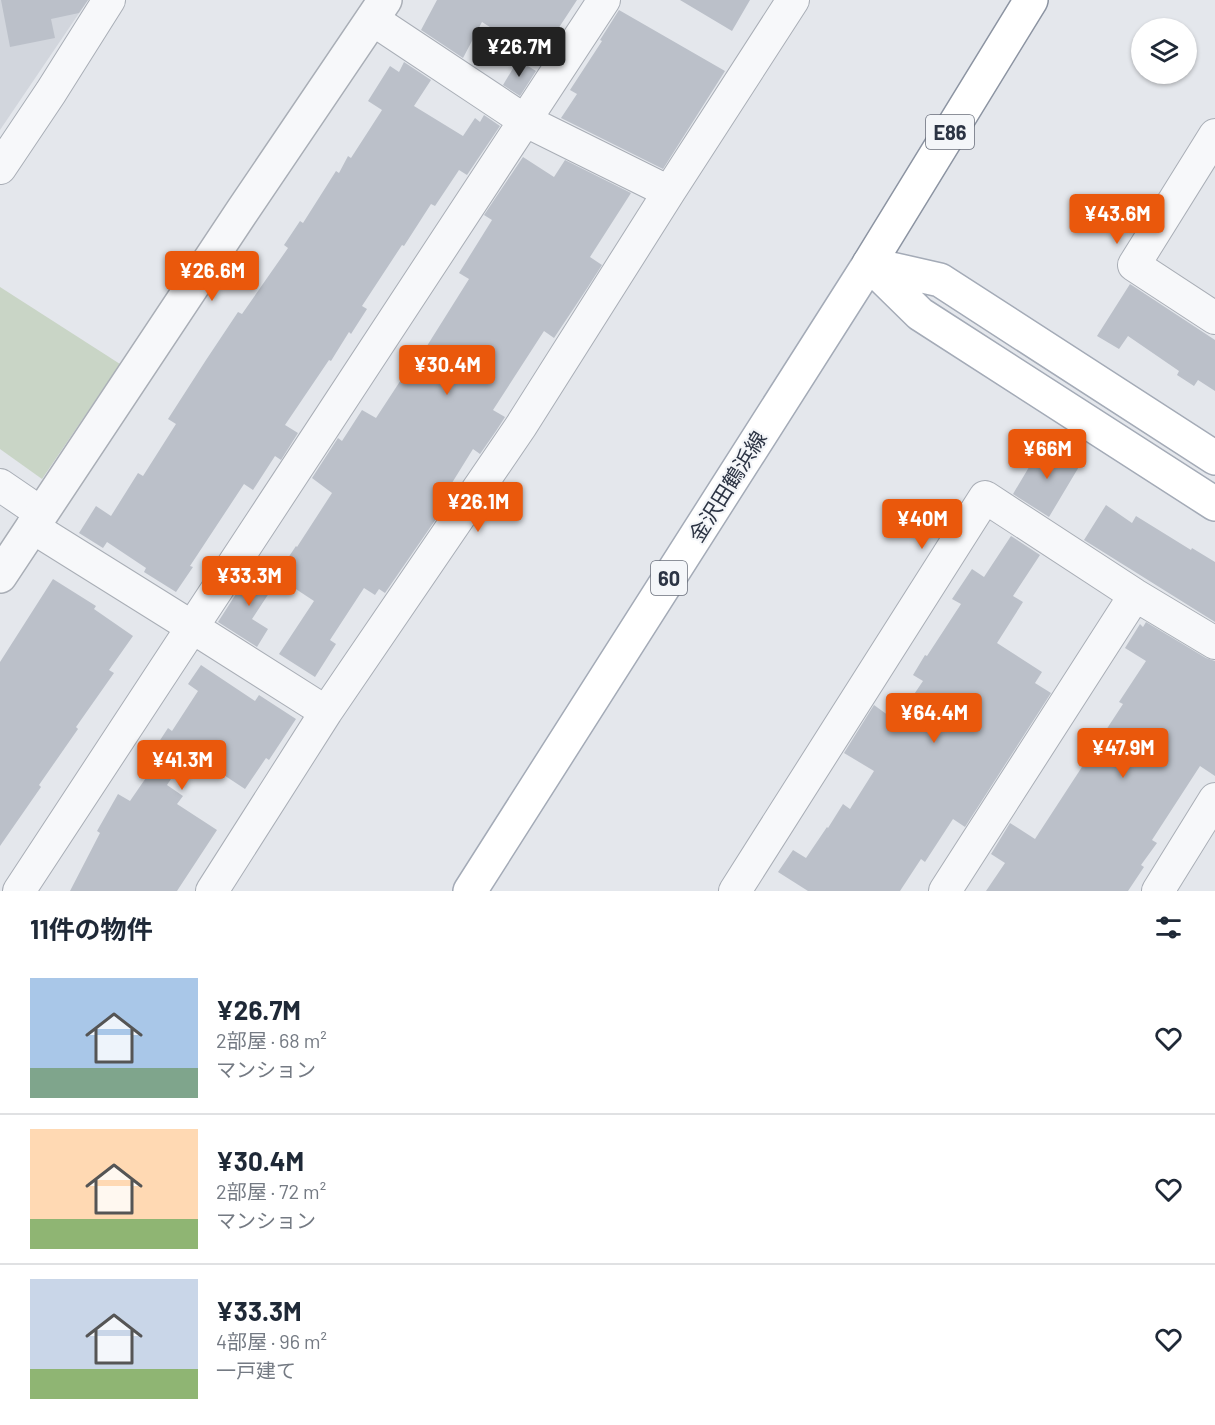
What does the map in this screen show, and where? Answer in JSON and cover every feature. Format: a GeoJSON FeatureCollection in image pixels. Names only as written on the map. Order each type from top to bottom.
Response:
{"type":"FeatureCollection","features":[{"type":"Feature","properties":{"kind":"main road","name":"E86"},"geometry":{"type":"LineString","coordinates":[[869,264],[1031,0]]}},
{"type":"Feature","properties":{"kind":"main road"},"geometry":{"type":"LineString","coordinates":[[869,264],[940,280],[1215,458]]}},
{"type":"Feature","properties":{"kind":"main road"},"geometry":{"type":"LineString","coordinates":[[869,264],[920,314],[1215,504]]}},
{"type":"Feature","properties":{"kind":"main road","name":"金沢田鶴浜線"},"geometry":{"type":"LineString","coordinates":[[470,891],[869,264]]}},
{"type":"Feature","properties":{"kind":"street"},"geometry":{"type":"LineString","coordinates":[[0,168],[109,0]]}},
{"type":"Feature","properties":{"kind":"street"},"geometry":{"type":"LineString","coordinates":[[19,891],[604,0]]}},
{"type":"Feature","properties":{"kind":"street"},"geometry":{"type":"LineString","coordinates":[[212,891],[326,712],[520,426],[793,0]]}},
{"type":"Feature","properties":{"kind":"street"},"geometry":{"type":"LineString","coordinates":[[0,576],[378,9],[524,120],[669,192]]}},
{"type":"Feature","properties":{"kind":"street"},"geometry":{"type":"LineString","coordinates":[[1215,135],[1134,265],[1215,318]]}},
{"type":"Feature","properties":{"kind":"street"},"geometry":{"type":"LineString","coordinates":[[0,485],[37,520],[192,627],[326,712]]}},
{"type":"Feature","properties":{"kind":"street"},"geometry":{"type":"LineString","coordinates":[[735,891],[985,497],[1135,595],[1215,643]]}},
{"type":"Feature","properties":{"kind":"street"},"geometry":{"type":"LineString","coordinates":[[945,891],[1135,595]]}},
{"type":"Feature","properties":{"kind":"street"},"geometry":{"type":"LineString","coordinates":[[1158,891],[1215,799]]}},
{"type":"Feature","properties":{"kind":"shaded area"},"geometry":{"type":"Polygon","coordinates":[[[0,0],[88,0],[0,130],[0,0]]]}},
{"type":"Feature","properties":{"kind":"green space"},"geometry":{"type":"Polygon","coordinates":[[[0,287],[120,364],[42,479],[0,449],[0,287]]]}},
{"type":"Feature","properties":{"kind":"building"},"geometry":{"type":"Polygon","coordinates":[[[1,0],[88,0],[79,13],[51,19],[55,38],[10,47],[1,0]]]}},
{"type":"Feature","properties":{"kind":"building"},"geometry":{"type":"Polygon","coordinates":[[[437,0],[577,0],[539,58],[482,22],[463,58],[421,30],[437,0]]]}},
{"type":"Feature","properties":{"kind":"building"},"geometry":{"type":"Polygon","coordinates":[[[680,0],[750,0],[732,31],[680,0]]]}},
{"type":"Feature","properties":{"kind":"building"},"geometry":{"type":"Polygon","coordinates":[[[619,10],[725,71],[663,169],[561,118],[577,94],[570,90],[619,10]]]}},
{"type":"Feature","properties":{"kind":"building"},"geometry":{"type":"Polygon","coordinates":[[[518,60],[536,71],[520,96],[503,85],[518,60]]]}},
{"type":"Feature","properties":{"kind":"building"},"geometry":{"type":"Polygon","coordinates":[[[404,62],[431,80],[414,106],[463,136],[475,118],[480,122],[484,115],[500,126],[467,175],[459,170],[435,206],[431,204],[404,246],[402,245],[362,306],[367,309],[351,334],[349,332],[285,425],[298,433],[281,460],[275,456],[253,490],[244,484],[190,566],[193,567],[176,592],[144,572],[146,568],[107,542],[103,548],[79,533],[96,506],[111,516],[138,473],[143,476],[176,424],[168,419],[206,360],[238,312],[242,314],[288,248],[284,245],[300,221],[303,223],[336,171],[339,173],[348,156],[351,158],[382,110],[368,101],[390,66],[399,72],[404,62]]]}},
{"type":"Feature","properties":{"kind":"building"},"geometry":{"type":"Polygon","coordinates":[[[523,157],[554,177],[565,160],[631,193],[590,257],[602,265],[554,338],[544,331],[493,410],[505,417],[496,431],[480,454],[473,449],[442,499],[447,503],[385,593],[379,589],[375,595],[364,588],[330,640],[336,644],[315,677],[279,654],[314,601],[276,576],[332,493],[312,478],[338,438],[342,441],[362,410],[376,418],[412,363],[415,365],[469,279],[459,273],[492,220],[484,215],[523,157]]]}},
{"type":"Feature","properties":{"kind":"building"},"geometry":{"type":"Polygon","coordinates":[[[1130,284],[1215,340],[1215,391],[1198,380],[1194,386],[1177,375],[1179,371],[1128,336],[1119,349],[1097,336],[1130,284]]]}},
{"type":"Feature","properties":{"kind":"building"},"geometry":{"type":"Polygon","coordinates":[[[1044,442],[1080,465],[1049,517],[1013,494],[1044,442]]]}},
{"type":"Feature","properties":{"kind":"building"},"geometry":{"type":"Polygon","coordinates":[[[1106,505],[1132,523],[1136,516],[1215,562],[1215,622],[1084,540],[1106,505]]]}},
{"type":"Feature","properties":{"kind":"building"},"geometry":{"type":"Polygon","coordinates":[[[1011,536],[1040,555],[1013,596],[1023,602],[997,643],[1042,672],[1035,683],[1051,693],[965,827],[953,819],[925,862],[921,859],[900,891],[808,891],[778,872],[793,850],[806,858],[843,804],[850,809],[874,771],[844,753],[874,705],[896,721],[923,681],[913,675],[961,604],[952,599],[972,569],[984,577],[1011,536]]]}},
{"type":"Feature","properties":{"kind":"building"},"geometry":{"type":"Polygon","coordinates":[[[254,566],[277,581],[252,619],[268,629],[257,647],[218,622],[254,566]]]}},
{"type":"Feature","properties":{"kind":"building"},"geometry":{"type":"Polygon","coordinates":[[[53,579],[96,606],[94,609],[133,636],[109,670],[114,673],[76,727],[78,729],[39,785],[41,787],[0,846],[0,662],[53,579]]]}},
{"type":"Feature","properties":{"kind":"building"},"geometry":{"type":"Polygon","coordinates":[[[1146,622],[1206,658],[1215,661],[1215,776],[1200,766],[1152,840],[1157,843],[1141,865],[1144,867],[1128,891],[986,891],[1005,863],[991,854],[1010,823],[1035,839],[1123,704],[1119,702],[1146,661],[1125,648],[1140,624],[1143,627],[1146,622]]]}},
{"type":"Feature","properties":{"kind":"building"},"geometry":{"type":"Polygon","coordinates":[[[201,665],[255,701],[259,695],[296,719],[269,760],[266,758],[245,789],[189,752],[167,785],[183,796],[177,804],[217,830],[177,891],[70,891],[100,833],[97,831],[118,794],[130,801],[161,756],[153,751],[168,728],[172,731],[198,691],[188,684],[201,665]]]}}]}
